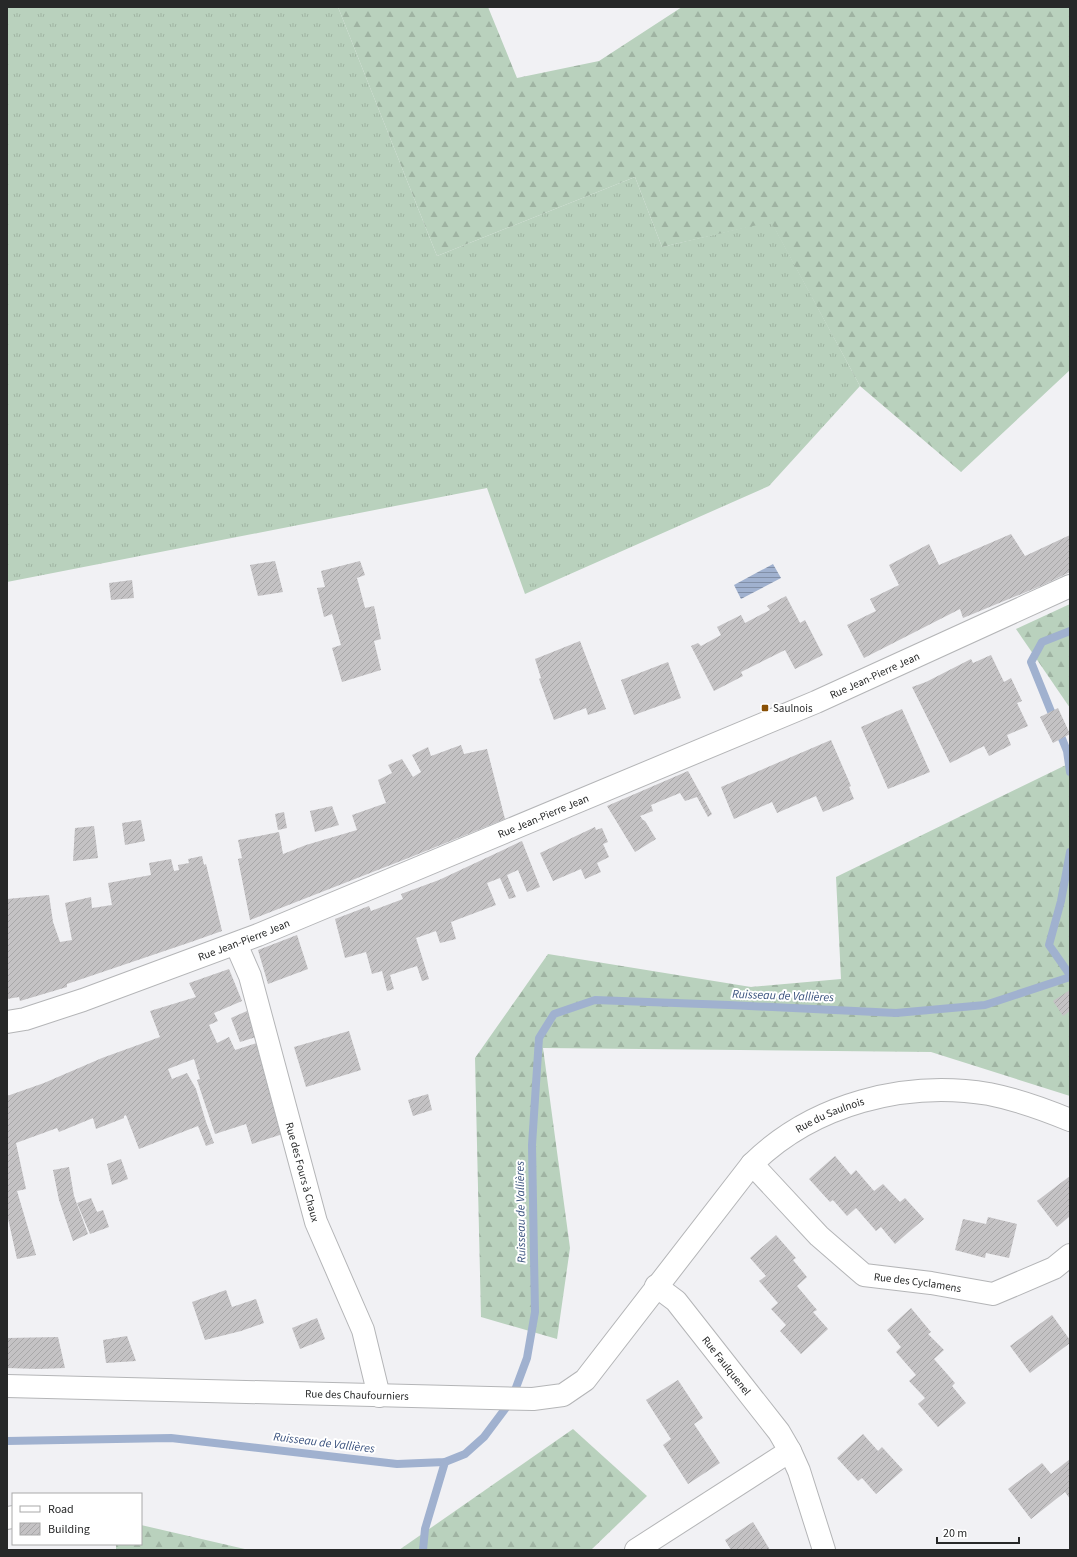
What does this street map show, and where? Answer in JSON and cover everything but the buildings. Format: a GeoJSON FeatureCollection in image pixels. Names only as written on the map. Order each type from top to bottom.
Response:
{"type":"FeatureCollection","features":[{"type":"Feature","properties":{"kind":"street","name":"Rue Jean-Pierre Jean"},"geometry":{"type":"LineString","coordinates":[[7,1022],[25,1019],[83,1000],[236,944],[816,702],[1070,586]]}},
{"type":"Feature","properties":{"kind":"street","name":"Rue des Fours à Chaux"},"geometry":{"type":"LineString","coordinates":[[236,944],[250,976],[316,1222],[363,1330],[379,1396]]}},
{"type":"Feature","properties":{"kind":"street","name":"Rue du Saulnois"},"geometry":{"type":"LineString","coordinates":[[656,1286],[752,1164],[766,1150],[793,1131],[820,1116],[850,1105],[884,1096],[920,1091],[960,1091],[989,1095],[1070,1120]]}},
{"type":"Feature","properties":{"kind":"street","name":"Rue des Cyclamens"},"geometry":{"type":"LineString","coordinates":[[752,1164],[820,1236],[864,1275],[931,1283],[993,1294],[1054,1268],[1070,1255]]}},
{"type":"Feature","properties":{"kind":"street","name":"Rue des Chaufourniers"},"geometry":{"type":"LineString","coordinates":[[7,1386],[533,1399],[562,1395],[585,1380],[656,1286]]}},
{"type":"Feature","properties":{"kind":"street","name":"Rue Faulquenel"},"geometry":{"type":"LineString","coordinates":[[656,1286],[676,1301],[779,1432],[799,1471],[824,1550]]}},
{"type":"Feature","properties":{"kind":"street"},"geometry":{"type":"LineString","coordinates":[[636,1550],[790,1451]]}},
{"type":"Feature","properties":{"kind":"green space"},"geometry":{"type":"Polygon","coordinates":[[[7,7],[338,7],[437,256],[635,177],[662,247],[771,221],[860,386],[769,486],[525,594],[487,488],[7,582],[7,7]]]}},
{"type":"Feature","properties":{"kind":"green space"},"geometry":{"type":"Polygon","coordinates":[[[338,7],[488,7],[517,78],[599,61],[682,7],[1070,7],[1070,370],[961,472],[860,386],[771,222],[662,247],[635,177],[437,256],[338,7]]]}},
{"type":"Feature","properties":{"kind":"green space"},"geometry":{"type":"Polygon","coordinates":[[[1070,604],[1070,708],[1016,629],[1070,604]]]}},
{"type":"Feature","properties":{"kind":"green space"},"geometry":{"type":"Polygon","coordinates":[[[1070,763],[1070,1096],[931,1052],[543,1048],[570,1248],[557,1339],[481,1317],[475,1058],[548,954],[751,987],[841,979],[836,877],[1070,763]]]}},
{"type":"Feature","properties":{"kind":"green space"},"geometry":{"type":"Polygon","coordinates":[[[573,1429],[647,1496],[591,1550],[399,1550],[573,1429]]]}},
{"type":"Feature","properties":{"kind":"green space"},"geometry":{"type":"Polygon","coordinates":[[[142,1525],[249,1550],[116,1550],[116,1545],[142,1545],[142,1525]]]}},
{"type":"Feature","properties":{"kind":"water"},"geometry":{"type":"Polygon","coordinates":[[[773,564],[781,578],[741,599],[734,585],[773,564]]]}},
{"type":"Feature","properties":{"kind":"waterway","name":"Ruisseau de Vallières"},"geometry":{"type":"LineString","coordinates":[[1070,631],[1042,642],[1031,662],[1067,751],[1070,772]]}},
{"type":"Feature","properties":{"kind":"waterway","name":"Ruisseau de Vallières"},"geometry":{"type":"LineString","coordinates":[[1070,852],[1061,901],[1049,945],[1070,975]]}},
{"type":"Feature","properties":{"kind":"waterway","name":"Ruisseau de Vallières"},"geometry":{"type":"LineString","coordinates":[[7,1441],[171,1438],[397,1464],[445,1462],[465,1454],[484,1437],[511,1401],[527,1358],[535,1312],[532,1145],[539,1038],[554,1014],[595,1000],[896,1013],[985,1005],[1070,977]]}},
{"type":"Feature","properties":{"kind":"waterway"},"geometry":{"type":"LineString","coordinates":[[423,1550],[425,1529],[445,1462]]}},
{"type":"Feature","properties":{"kind":"place","name":"Saulnois"},"geometry":{"type":"Point","coordinates":[765,708]}}]}
